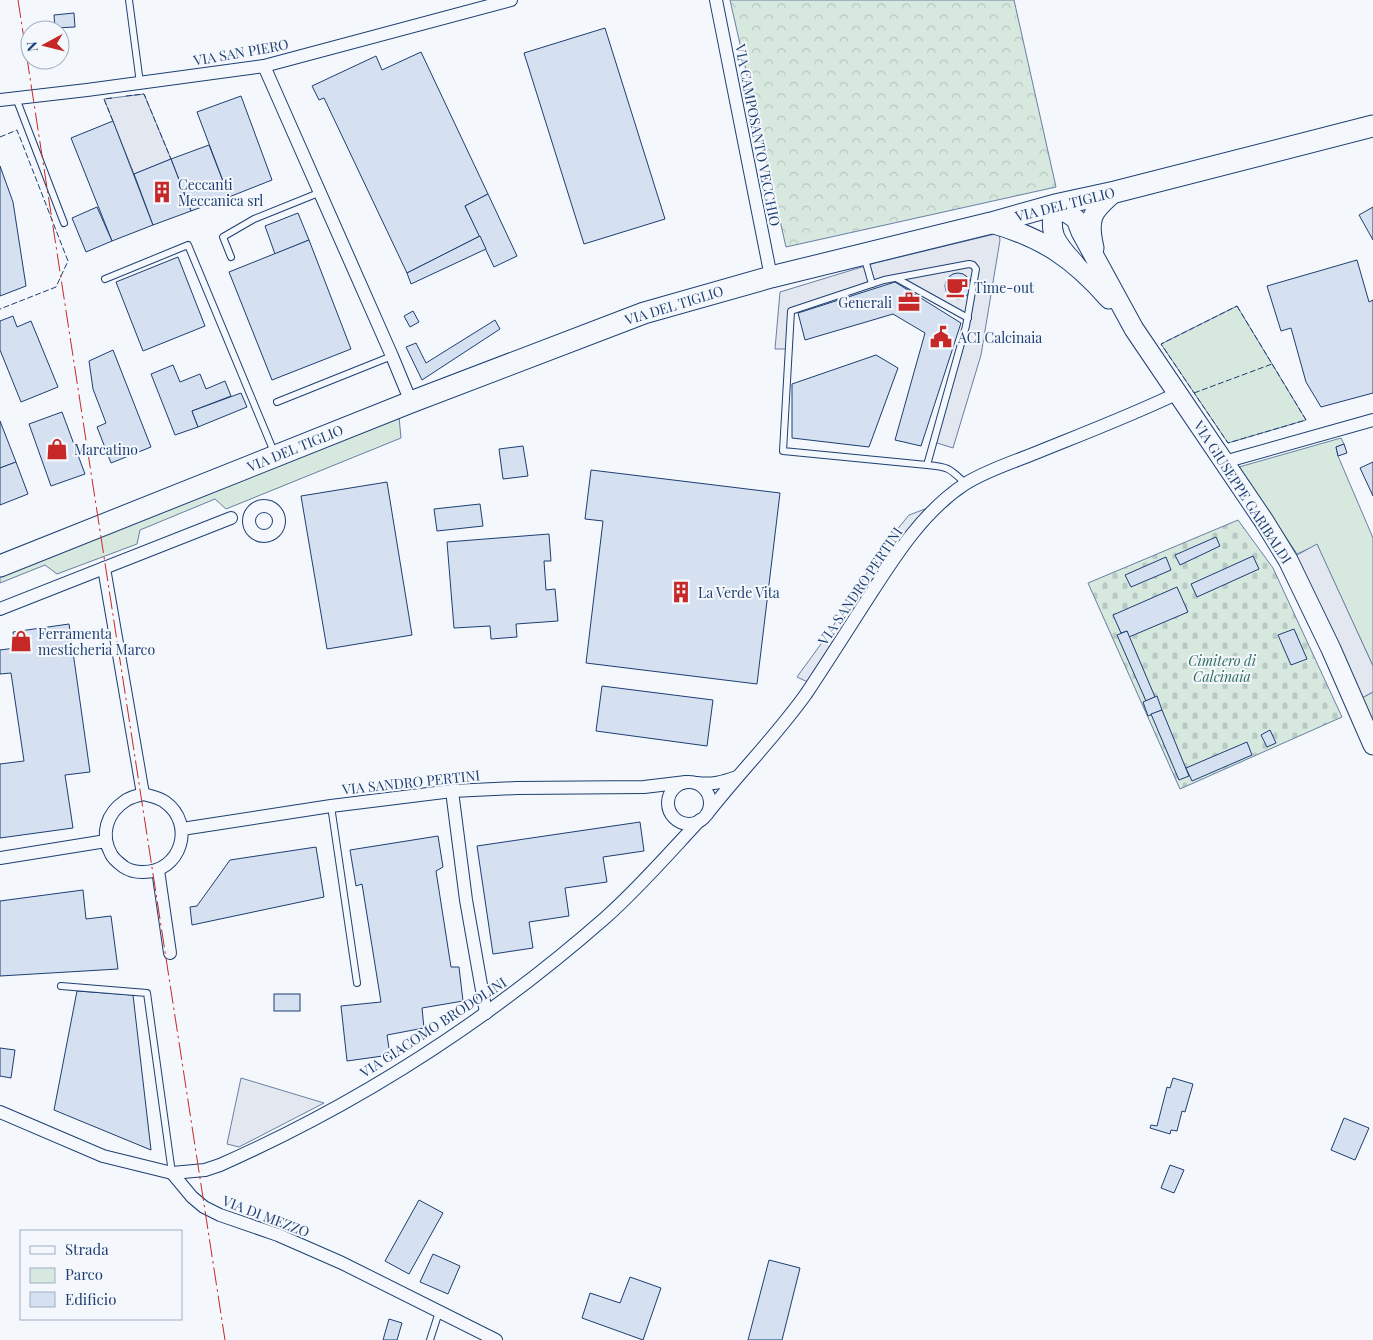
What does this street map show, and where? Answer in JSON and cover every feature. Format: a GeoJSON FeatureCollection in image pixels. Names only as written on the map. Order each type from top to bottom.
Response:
{"type":"FeatureCollection","features":[{"type":"Feature","properties":{"kind":"main road","name":"VIA DEL TIGLIO"},"geometry":{"type":"LineString","coordinates":[[0,566],[411,402],[644,313],[771,277],[1373,126]]}},
{"type":"Feature","properties":{"kind":"street","name":"VIA SAN PIERO"},"geometry":{"type":"LineString","coordinates":[[0,100],[264,66],[511,0]]}},
{"type":"Feature","properties":{"kind":"street","name":"VIA CAMPOSANTO VECCHIO"},"geometry":{"type":"LineString","coordinates":[[716,0],[771,277]]}},
{"type":"Feature","properties":{"kind":"street"},"geometry":{"type":"LineString","coordinates":[[264,66],[321,192],[411,402]]}},
{"type":"Feature","properties":{"kind":"street"},"geometry":{"type":"LineString","coordinates":[[1097,262],[1091,236],[1091,224],[1098,206],[1115,192]]}},
{"type":"Feature","properties":{"kind":"street"},"geometry":{"type":"LineString","coordinates":[[1055,205],[1076,219],[1081,232],[1134,329],[1061,248],[1052,232],[1051,224],[1055,205]]}},
{"type":"Feature","properties":{"kind":"street"},"geometry":{"type":"LineString","coordinates":[[991,223],[1010,228],[1041,241],[1076,265]]}},
{"type":"Feature","properties":{"kind":"street","name":"VIA GIUSEPPE GARIBALDI"},"geometry":{"type":"LineString","coordinates":[[1134,329],[1288,560],[1373,745]]}},
{"type":"Feature","properties":{"kind":"street","name":"VIA SANDRO PERTINI"},"geometry":{"type":"LineString","coordinates":[[704,817],[775,734],[806,694],[887,568],[905,543],[941,503],[966,484],[993,470],[1146,408],[1178,393]]}},
{"type":"Feature","properties":{"kind":"street"},"geometry":{"type":"LineString","coordinates":[[1224,462],[1373,420]]}},
{"type":"Feature","properties":{"kind":"street"},"geometry":{"type":"LineString","coordinates":[[0,609],[256,507],[268,506],[274,509],[280,519],[276,531],[269,536],[264,536],[254,533],[250,527],[239,520],[231,518]]}},
{"type":"Feature","properties":{"kind":"street"},"geometry":{"type":"LineString","coordinates":[[250,527],[249,518],[251,512],[256,507]]}},
{"type":"Feature","properties":{"kind":"street"},"geometry":{"type":"LineString","coordinates":[[104,568],[143,794]]}},
{"type":"Feature","properties":{"kind":"street","name":"VIA SANDRO PERTINI"},"geometry":{"type":"LineString","coordinates":[[182,829],[331,806],[452,791],[517,788],[644,787],[691,782],[709,784],[720,783],[737,777]]}},
{"type":"Feature","properties":{"kind":"street"},"geometry":{"type":"LineString","coordinates":[[644,787],[658,795],[671,813],[678,821],[685,824],[693,823],[704,817],[710,802],[709,796],[702,786],[691,782],[678,784],[672,789],[668,804],[671,813],[678,829],[674,847]]}},
{"type":"Feature","properties":{"kind":"street"},"geometry":{"type":"LineString","coordinates":[[452,791],[466,900],[486,1014]]}},
{"type":"Feature","properties":{"kind":"street"},"geometry":{"type":"LineString","coordinates":[[143,794],[165,802],[177,815],[182,829],[182,840],[176,855],[164,867],[158,870],[143,872],[128,869],[116,861],[111,855],[106,841],[105,829],[112,812],[126,800],[143,794]]}},
{"type":"Feature","properties":{"kind":"street","name":"VIA GIACOMO BRODOLINI"},"geometry":{"type":"LineString","coordinates":[[172,1173],[205,1170],[311,1122],[400,1070],[486,1014],[507,999],[606,917],[704,817]]}},
{"type":"Feature","properties":{"kind":"street"},"geometry":{"type":"LineString","coordinates":[[0,858],[106,841]]}},
{"type":"Feature","properties":{"kind":"street"},"geometry":{"type":"LineString","coordinates":[[158,870],[170,953]]}},
{"type":"Feature","properties":{"kind":"street"},"geometry":{"type":"LineString","coordinates":[[0,1112],[103,1156],[172,1173]]}},
{"type":"Feature","properties":{"kind":"street","name":"VIA DI MEZZO"},"geometry":{"type":"LineString","coordinates":[[172,1173],[204,1208],[278,1235],[342,1263],[496,1340]]}},
{"type":"Feature","properties":{"kind":"lane"},"geometry":{"type":"LineString","coordinates":[[129,0],[140,83]]}},
{"type":"Feature","properties":{"kind":"lane"},"geometry":{"type":"LineString","coordinates":[[16,98],[64,223]]}},
{"type":"Feature","properties":{"kind":"lane"},"geometry":{"type":"LineString","coordinates":[[231,257],[223,237],[254,219],[321,192]]}},
{"type":"Feature","properties":{"kind":"lane"},"geometry":{"type":"LineString","coordinates":[[105,279],[188,245],[276,456]]}},
{"type":"Feature","properties":{"kind":"lane"},"geometry":{"type":"LineString","coordinates":[[863,254],[872,284]]}},
{"type":"Feature","properties":{"kind":"lane"},"geometry":{"type":"LineString","coordinates":[[927,465],[968,318],[976,269],[973,265],[969,264],[872,284],[791,311],[783,451],[927,465],[945,466],[966,484]]}},
{"type":"Feature","properties":{"kind":"lane"},"geometry":{"type":"LineString","coordinates":[[896,278],[968,318]]}},
{"type":"Feature","properties":{"kind":"lane"},"geometry":{"type":"LineString","coordinates":[[277,402],[392,356]]}},
{"type":"Feature","properties":{"kind":"lane"},"geometry":{"type":"LineString","coordinates":[[331,806],[356,983]]}},
{"type":"Feature","properties":{"kind":"lane"},"geometry":{"type":"LineString","coordinates":[[62,986],[147,993],[172,1173]]}},
{"type":"Feature","properties":{"kind":"lane"},"geometry":{"type":"LineString","coordinates":[[430,1340],[439,1312]]}},
{"type":"Feature","properties":{"kind":"green space"},"geometry":{"type":"Polygon","coordinates":[[[730,0],[1014,0],[1056,187],[786,247],[730,0]]]}},
{"type":"Feature","properties":{"kind":"green space"},"geometry":{"type":"Polygon","coordinates":[[[1237,306],[1306,420],[1228,443],[1161,344],[1237,306]]]}},
{"type":"Feature","properties":{"kind":"green space"},"geometry":{"type":"Polygon","coordinates":[[[399,417],[401,438],[226,509],[215,499],[140,530],[137,544],[57,574],[45,565],[0,583],[0,574],[399,417]]]}},
{"type":"Feature","properties":{"kind":"green space"},"geometry":{"type":"Polygon","coordinates":[[[1341,438],[1344,444],[1336,447],[1338,456],[1373,538],[1373,666],[1317,545],[1297,554],[1239,467],[1341,438]]]}},
{"type":"Feature","properties":{"kind":"green space","name":"Cimitero di Calcinaia"},"geometry":{"type":"Polygon","coordinates":[[[1238,520],[1273,568],[1342,717],[1180,789],[1088,583],[1238,520]]]}},
{"type":"Feature","properties":{"kind":"green space"},"geometry":{"type":"Polygon","coordinates":[[[1373,692],[1373,723],[1362,698],[1373,692]]]}},
{"type":"Feature","properties":{"kind":"shaded area"},"geometry":{"type":"Polygon","coordinates":[[[144,94],[171,159],[134,174],[104,99],[144,94]]]}},
{"type":"Feature","properties":{"kind":"shaded area"},"geometry":{"type":"Polygon","coordinates":[[[999,233],[1000,240],[981,355],[953,448],[934,442],[968,318],[896,278],[794,310],[789,349],[775,349],[780,292],[875,263],[999,233]]]}},
{"type":"Feature","properties":{"kind":"shaded area"},"geometry":{"type":"Polygon","coordinates":[[[941,503],[921,525],[812,684],[797,677],[826,637],[886,543],[909,515],[941,503]]]}},
{"type":"Feature","properties":{"kind":"shaded area"},"geometry":{"type":"Polygon","coordinates":[[[1317,544],[1373,666],[1373,692],[1354,702],[1288,560],[1317,544]]]}},
{"type":"Feature","properties":{"kind":"shaded area"},"geometry":{"type":"Polygon","coordinates":[[[241,1078],[324,1103],[239,1147],[227,1144],[241,1078]]]}},
{"type":"Feature","properties":{"kind":"building"},"geometry":{"type":"Polygon","coordinates":[[[74,13],[75,27],[70,27],[70,20],[54,20],[54,15],[74,13]]]}},
{"type":"Feature","properties":{"kind":"building"},"geometry":{"type":"Polygon","coordinates":[[[605,28],[665,219],[584,244],[524,53],[605,28]]]}},
{"type":"Feature","properties":{"kind":"building"},"geometry":{"type":"Polygon","coordinates":[[[421,52],[488,194],[465,206],[480,236],[407,273],[324,98],[319,100],[312,86],[376,56],[382,70],[421,52]]]}},
{"type":"Feature","properties":{"kind":"building"},"geometry":{"type":"Polygon","coordinates":[[[241,96],[272,180],[229,197],[197,112],[241,96]]]}},
{"type":"Feature","properties":{"kind":"building"},"geometry":{"type":"Polygon","coordinates":[[[113,121],[153,225],[112,241],[71,138],[113,121]]]}},
{"type":"Feature","properties":{"kind":"building"},"geometry":{"type":"Polygon","coordinates":[[[209,145],[229,197],[191,211],[171,159],[209,145]]]}},
{"type":"Feature","properties":{"kind":"building","name":"Ceccanti Meccanica srl"},"geometry":{"type":"Polygon","coordinates":[[[171,159],[191,211],[153,225],[134,174],[171,159]]]}},
{"type":"Feature","properties":{"kind":"building"},"geometry":{"type":"Polygon","coordinates":[[[0,166],[13,202],[26,286],[0,296],[0,166]]]}},
{"type":"Feature","properties":{"kind":"building"},"geometry":{"type":"Polygon","coordinates":[[[488,194],[517,256],[494,267],[465,206],[488,194]]]}},
{"type":"Feature","properties":{"kind":"building"},"geometry":{"type":"Polygon","coordinates":[[[97,207],[112,241],[86,252],[72,218],[97,207]]]}},
{"type":"Feature","properties":{"kind":"building"},"geometry":{"type":"Polygon","coordinates":[[[1373,207],[1373,240],[1359,215],[1373,207]]]}},
{"type":"Feature","properties":{"kind":"building"},"geometry":{"type":"Polygon","coordinates":[[[298,213],[309,240],[275,254],[265,226],[298,213]]]}},
{"type":"Feature","properties":{"kind":"building"},"geometry":{"type":"Polygon","coordinates":[[[480,236],[486,249],[411,284],[407,273],[480,236]]]}},
{"type":"Feature","properties":{"kind":"building"},"geometry":{"type":"Polygon","coordinates":[[[309,240],[351,349],[272,380],[229,272],[309,240]]]}},
{"type":"Feature","properties":{"kind":"building"},"geometry":{"type":"Polygon","coordinates":[[[178,257],[205,326],[143,351],[116,282],[178,257]]]}},
{"type":"Feature","properties":{"kind":"building"},"geometry":{"type":"Polygon","coordinates":[[[1357,260],[1369,302],[1373,300],[1373,393],[1321,407],[1306,382],[1291,328],[1281,331],[1267,286],[1357,260]]]}},
{"type":"Feature","properties":{"kind":"building"},"geometry":{"type":"Polygon","coordinates":[[[958,273],[967,277],[971,286],[967,295],[958,299],[949,295],[945,286],[949,277],[958,273]]]}},
{"type":"Feature","properties":{"kind":"building"},"geometry":{"type":"Polygon","coordinates":[[[895,282],[961,323],[921,446],[895,440],[925,333],[893,314],[805,340],[798,313],[895,282]]]}},
{"type":"Feature","properties":{"kind":"building"},"geometry":{"type":"Polygon","coordinates":[[[413,311],[419,322],[410,327],[404,316],[413,311]]]}},
{"type":"Feature","properties":{"kind":"building"},"geometry":{"type":"Polygon","coordinates":[[[13,316],[17,327],[31,321],[58,387],[21,402],[0,350],[0,321],[13,316]]]}},
{"type":"Feature","properties":{"kind":"building"},"geometry":{"type":"Polygon","coordinates":[[[495,320],[500,329],[422,380],[406,347],[416,343],[426,363],[495,320]]]}},
{"type":"Feature","properties":{"kind":"building"},"geometry":{"type":"Polygon","coordinates":[[[113,350],[151,447],[111,463],[97,427],[106,423],[93,389],[89,361],[113,350]]]}},
{"type":"Feature","properties":{"kind":"building"},"geometry":{"type":"Polygon","coordinates":[[[876,355],[898,368],[869,447],[792,438],[792,384],[876,355]]]}},
{"type":"Feature","properties":{"kind":"building"},"geometry":{"type":"Polygon","coordinates":[[[173,365],[180,382],[200,374],[206,389],[225,381],[231,396],[192,411],[198,427],[175,435],[151,374],[173,365]]]}},
{"type":"Feature","properties":{"kind":"building"},"geometry":{"type":"Polygon","coordinates":[[[241,393],[247,407],[198,427],[192,411],[241,393]]]}},
{"type":"Feature","properties":{"kind":"building","name":"Marcatino"},"geometry":{"type":"Polygon","coordinates":[[[62,412],[85,474],[51,486],[29,424],[62,412]]]}},
{"type":"Feature","properties":{"kind":"building"},"geometry":{"type":"Polygon","coordinates":[[[0,421],[16,462],[0,468],[0,421]]]}},
{"type":"Feature","properties":{"kind":"building"},"geometry":{"type":"Polygon","coordinates":[[[1344,444],[1347,453],[1338,456],[1336,447],[1344,444]]]}},
{"type":"Feature","properties":{"kind":"building"},"geometry":{"type":"Polygon","coordinates":[[[523,446],[528,476],[503,479],[499,449],[523,446]]]}},
{"type":"Feature","properties":{"kind":"building"},"geometry":{"type":"Polygon","coordinates":[[[16,462],[28,494],[0,505],[0,468],[16,462]]]}},
{"type":"Feature","properties":{"kind":"building"},"geometry":{"type":"Polygon","coordinates":[[[1373,462],[1373,496],[1360,468],[1373,462]]]}},
{"type":"Feature","properties":{"kind":"building","name":"La Verde Vita"},"geometry":{"type":"Polygon","coordinates":[[[591,470],[780,493],[757,684],[586,663],[603,521],[585,519],[591,470]]]}},
{"type":"Feature","properties":{"kind":"building"},"geometry":{"type":"Polygon","coordinates":[[[387,482],[412,635],[327,649],[301,496],[387,482]]]}},
{"type":"Feature","properties":{"kind":"building"},"geometry":{"type":"Polygon","coordinates":[[[480,504],[483,526],[437,531],[434,509],[480,504]]]}},
{"type":"Feature","properties":{"kind":"building"},"geometry":{"type":"Polygon","coordinates":[[[549,534],[551,561],[544,561],[546,590],[555,589],[558,621],[516,624],[517,637],[491,639],[490,626],[454,628],[447,542],[549,534]]]}},
{"type":"Feature","properties":{"kind":"building"},"geometry":{"type":"Polygon","coordinates":[[[1216,537],[1220,546],[1180,565],[1175,555],[1216,537]]]}},
{"type":"Feature","properties":{"kind":"building"},"geometry":{"type":"Polygon","coordinates":[[[1253,556],[1259,569],[1197,597],[1191,584],[1253,556]]]}},
{"type":"Feature","properties":{"kind":"building"},"geometry":{"type":"Polygon","coordinates":[[[1166,557],[1171,570],[1131,587],[1125,575],[1166,557]]]}},
{"type":"Feature","properties":{"kind":"building"},"geometry":{"type":"Polygon","coordinates":[[[1177,587],[1188,612],[1129,637],[1127,631],[1121,633],[1113,615],[1177,587]]]}},
{"type":"Feature","properties":{"kind":"building"},"geometry":{"type":"Polygon","coordinates":[[[69,624],[90,772],[65,775],[73,828],[0,838],[0,764],[24,761],[11,673],[0,674],[0,650],[15,648],[13,632],[69,624]]]}},
{"type":"Feature","properties":{"kind":"building"},"geometry":{"type":"Polygon","coordinates":[[[1294,629],[1307,659],[1291,665],[1278,635],[1294,629]]]}},
{"type":"Feature","properties":{"kind":"building"},"geometry":{"type":"Polygon","coordinates":[[[1127,631],[1155,697],[1146,701],[1117,635],[1127,631]]]}},
{"type":"Feature","properties":{"kind":"building"},"geometry":{"type":"Polygon","coordinates":[[[602,686],[713,700],[707,746],[596,731],[602,686]]]}},
{"type":"Feature","properties":{"kind":"building"},"geometry":{"type":"Polygon","coordinates":[[[1157,696],[1162,710],[1148,716],[1143,702],[1157,696]]]}},
{"type":"Feature","properties":{"kind":"building"},"geometry":{"type":"Polygon","coordinates":[[[1162,710],[1189,776],[1179,780],[1151,714],[1162,710]]]}},
{"type":"Feature","properties":{"kind":"building"},"geometry":{"type":"Polygon","coordinates":[[[1270,730],[1276,743],[1267,747],[1261,735],[1270,730]]]}},
{"type":"Feature","properties":{"kind":"building"},"geometry":{"type":"Polygon","coordinates":[[[1247,742],[1252,755],[1192,781],[1186,768],[1247,742]]]}},
{"type":"Feature","properties":{"kind":"building"},"geometry":{"type":"Polygon","coordinates":[[[640,822],[644,851],[603,857],[607,882],[565,888],[569,916],[529,922],[533,948],[493,954],[477,846],[640,822]]]}},
{"type":"Feature","properties":{"kind":"building"},"geometry":{"type":"Polygon","coordinates":[[[438,836],[443,867],[436,871],[451,967],[459,967],[463,1001],[422,1008],[424,1028],[387,1035],[390,1055],[347,1061],[341,1006],[381,1002],[362,884],[356,886],[350,850],[438,836]]]}},
{"type":"Feature","properties":{"kind":"building"},"geometry":{"type":"Polygon","coordinates":[[[316,847],[324,897],[192,925],[190,907],[197,906],[230,860],[316,847]]]}},
{"type":"Feature","properties":{"kind":"building"},"geometry":{"type":"Polygon","coordinates":[[[83,890],[86,919],[111,916],[118,969],[0,976],[0,901],[83,890]]]}},
{"type":"Feature","properties":{"kind":"building"},"geometry":{"type":"Polygon","coordinates":[[[77,991],[133,995],[151,1150],[54,1110],[77,991]]]}},
{"type":"Feature","properties":{"kind":"building"},"geometry":{"type":"Polygon","coordinates":[[[274,994],[300,994],[300,1011],[274,1011],[274,994]]]}},
{"type":"Feature","properties":{"kind":"building"},"geometry":{"type":"Polygon","coordinates":[[[0,1048],[15,1050],[11,1078],[0,1076],[0,1048]]]}},
{"type":"Feature","properties":{"kind":"building"},"geometry":{"type":"Polygon","coordinates":[[[1173,1078],[1193,1084],[1185,1112],[1182,1111],[1177,1131],[1171,1130],[1170,1134],[1150,1128],[1151,1125],[1157,1126],[1167,1087],[1170,1088],[1173,1078]]]}},
{"type":"Feature","properties":{"kind":"building"},"geometry":{"type":"Polygon","coordinates":[[[1344,1118],[1369,1128],[1355,1160],[1331,1150],[1344,1118]]]}},
{"type":"Feature","properties":{"kind":"building"},"geometry":{"type":"Polygon","coordinates":[[[1170,1165],[1184,1170],[1174,1193],[1161,1188],[1170,1165]]]}},
{"type":"Feature","properties":{"kind":"building"},"geometry":{"type":"Polygon","coordinates":[[[419,1200],[443,1213],[409,1274],[385,1261],[419,1200]]]}},
{"type":"Feature","properties":{"kind":"building"},"geometry":{"type":"Polygon","coordinates":[[[433,1254],[460,1266],[448,1294],[420,1282],[433,1254]]]}},
{"type":"Feature","properties":{"kind":"building"},"geometry":{"type":"Polygon","coordinates":[[[769,1260],[800,1268],[782,1340],[748,1340],[769,1260]]]}},
{"type":"Feature","properties":{"kind":"building"},"geometry":{"type":"Polygon","coordinates":[[[630,1277],[661,1288],[643,1340],[582,1318],[590,1293],[620,1303],[630,1277]]]}},
{"type":"Feature","properties":{"kind":"building"},"geometry":{"type":"Polygon","coordinates":[[[389,1319],[402,1323],[397,1340],[383,1340],[389,1319]]]}},
{"type":"Feature","properties":{"kind":"fence"},"geometry":{"type":"LineString","coordinates":[[126,96],[144,94],[171,159]]}},
{"type":"Feature","properties":{"kind":"fence"},"geometry":{"type":"LineString","coordinates":[[112,98],[104,99],[113,121]]}},
{"type":"Feature","properties":{"kind":"fence"},"geometry":{"type":"LineString","coordinates":[[0,137],[17,130],[68,261],[56,287],[0,309]]}},
{"type":"Feature","properties":{"kind":"fence"},"geometry":{"type":"LineString","coordinates":[[1237,306],[1306,420],[1228,443],[1161,344],[1237,306]]}},
{"type":"Feature","properties":{"kind":"fence"},"geometry":{"type":"LineString","coordinates":[[1194,393],[1272,364]]}},
{"type":"Feature","properties":{"kind":"power"},"geometry":{"type":"LineString","coordinates":[[18,0],[225,1340]]}},
{"type":"Feature","properties":{"kind":"place","name":"Ceccanti Meccanica srl"},"geometry":{"type":"Point","coordinates":[162,192]}},
{"type":"Feature","properties":{"kind":"place","name":"Time-out"},"geometry":{"type":"Point","coordinates":[957,287]}},
{"type":"Feature","properties":{"kind":"place","name":"Generali"},"geometry":{"type":"Point","coordinates":[909,302]}},
{"type":"Feature","properties":{"kind":"place","name":"ACI Calcinaia"},"geometry":{"type":"Point","coordinates":[941,337]}},
{"type":"Feature","properties":{"kind":"place","name":"Marcatino"},"geometry":{"type":"Point","coordinates":[57,449]}},
{"type":"Feature","properties":{"kind":"place","name":"La Verde Vita"},"geometry":{"type":"Point","coordinates":[681,592]}},
{"type":"Feature","properties":{"kind":"place","name":"Ferramenta mesticheria Marco"},"geometry":{"type":"Point","coordinates":[21,641]}}]}
